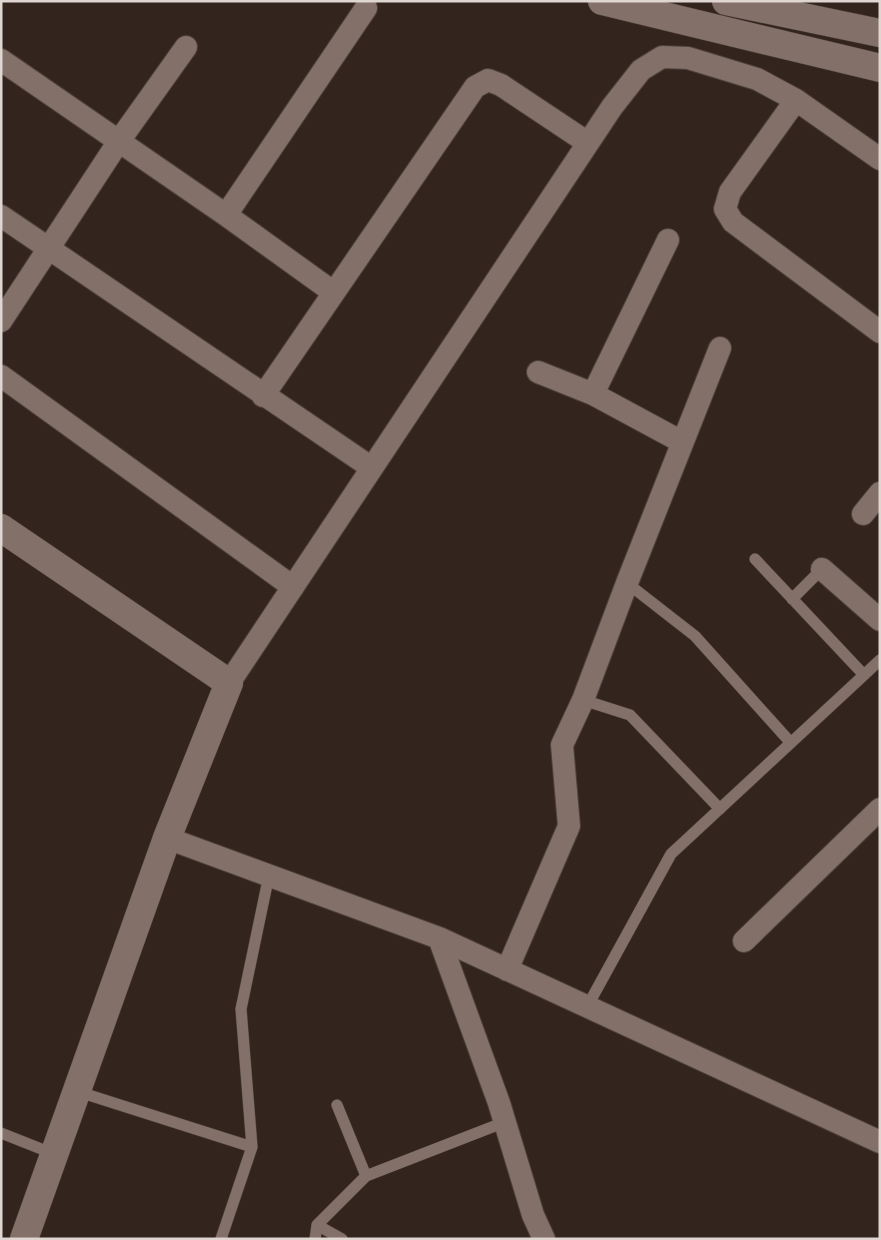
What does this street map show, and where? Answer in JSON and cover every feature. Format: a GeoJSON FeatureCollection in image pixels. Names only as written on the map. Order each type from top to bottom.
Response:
{"type":"FeatureCollection","features":[{"type":"Feature","properties":{"kind":"street"},"geometry":{"type":"LineString","coordinates":[[602,1],[880,68]]}},
{"type":"Feature","properties":{"kind":"street"},"geometry":{"type":"LineString","coordinates":[[726,1],[880,33]]}},
{"type":"Feature","properties":{"kind":"street"},"geometry":{"type":"LineString","coordinates":[[226,215],[366,8]]}},
{"type":"Feature","properties":{"kind":"street"},"geometry":{"type":"LineString","coordinates":[[1,321],[119,141],[186,47]]}},
{"type":"Feature","properties":{"kind":"street"},"geometry":{"type":"LineString","coordinates":[[24,1239],[167,838],[229,683],[612,107],[641,70],[662,57],[688,58],[757,79],[796,100],[880,159]]}},
{"type":"Feature","properties":{"kind":"street"},"geometry":{"type":"LineString","coordinates":[[1,60],[226,215],[333,292]]}},
{"type":"Feature","properties":{"kind":"street"},"geometry":{"type":"LineString","coordinates":[[263,396],[475,87],[488,80],[588,143]]}},
{"type":"Feature","properties":{"kind":"street"},"geometry":{"type":"LineString","coordinates":[[796,100],[730,192],[725,209],[734,222],[880,332]]}},
{"type":"Feature","properties":{"kind":"street"},"geometry":{"type":"LineString","coordinates":[[1,216],[263,396],[372,468]]}},
{"type":"Feature","properties":{"kind":"street"},"geometry":{"type":"LineString","coordinates":[[593,394],[668,240]]}},
{"type":"Feature","properties":{"kind":"street"},"geometry":{"type":"LineString","coordinates":[[507,970],[570,826],[562,745],[583,700],[626,583],[720,348]]}},
{"type":"Feature","properties":{"kind":"street"},"geometry":{"type":"LineString","coordinates":[[538,372],[593,394],[682,442]]}},
{"type":"Feature","properties":{"kind":"street"},"geometry":{"type":"LineString","coordinates":[[1,376],[293,587]]}},
{"type":"Feature","properties":{"kind":"street"},"geometry":{"type":"LineString","coordinates":[[863,514],[880,493]]}},
{"type":"Feature","properties":{"kind":"street"},"geometry":{"type":"LineString","coordinates":[[1,528],[229,683]]}},
{"type":"Feature","properties":{"kind":"street"},"geometry":{"type":"LineString","coordinates":[[822,569],[880,620]]}},
{"type":"Feature","properties":{"kind":"street"},"geometry":{"type":"LineString","coordinates":[[744,940],[880,809]]}},
{"type":"Feature","properties":{"kind":"street"},"geometry":{"type":"LineString","coordinates":[[167,838],[439,938],[880,1142]]}},
{"type":"Feature","properties":{"kind":"street"},"geometry":{"type":"LineString","coordinates":[[439,938],[505,1122],[533,1215],[544,1239]]}},
{"type":"Feature","properties":{"kind":"lane"},"geometry":{"type":"LineString","coordinates":[[755,559],[864,675]]}},
{"type":"Feature","properties":{"kind":"lane"},"geometry":{"type":"LineString","coordinates":[[792,599],[822,569]]}},
{"type":"Feature","properties":{"kind":"lane"},"geometry":{"type":"LineString","coordinates":[[626,583],[696,636],[791,743]]}},
{"type":"Feature","properties":{"kind":"lane"},"geometry":{"type":"LineString","coordinates":[[587,1007],[671,854],[880,660]]}},
{"type":"Feature","properties":{"kind":"lane"},"geometry":{"type":"LineString","coordinates":[[583,700],[630,715],[720,809]]}},
{"type":"Feature","properties":{"kind":"lane"},"geometry":{"type":"LineString","coordinates":[[221,1239],[252,1147],[241,1009],[270,876]]}},
{"type":"Feature","properties":{"kind":"lane"},"geometry":{"type":"LineString","coordinates":[[76,1091],[252,1147]]}},
{"type":"Feature","properties":{"kind":"lane"},"geometry":{"type":"LineString","coordinates":[[337,1105],[366,1176]]}},
{"type":"Feature","properties":{"kind":"lane"},"geometry":{"type":"LineString","coordinates":[[315,1239],[317,1225],[366,1176],[505,1122]]}},
{"type":"Feature","properties":{"kind":"lane"},"geometry":{"type":"LineString","coordinates":[[1,1133],[54,1154]]}},
{"type":"Feature","properties":{"kind":"lane"},"geometry":{"type":"LineString","coordinates":[[317,1225],[342,1239]]}}]}
